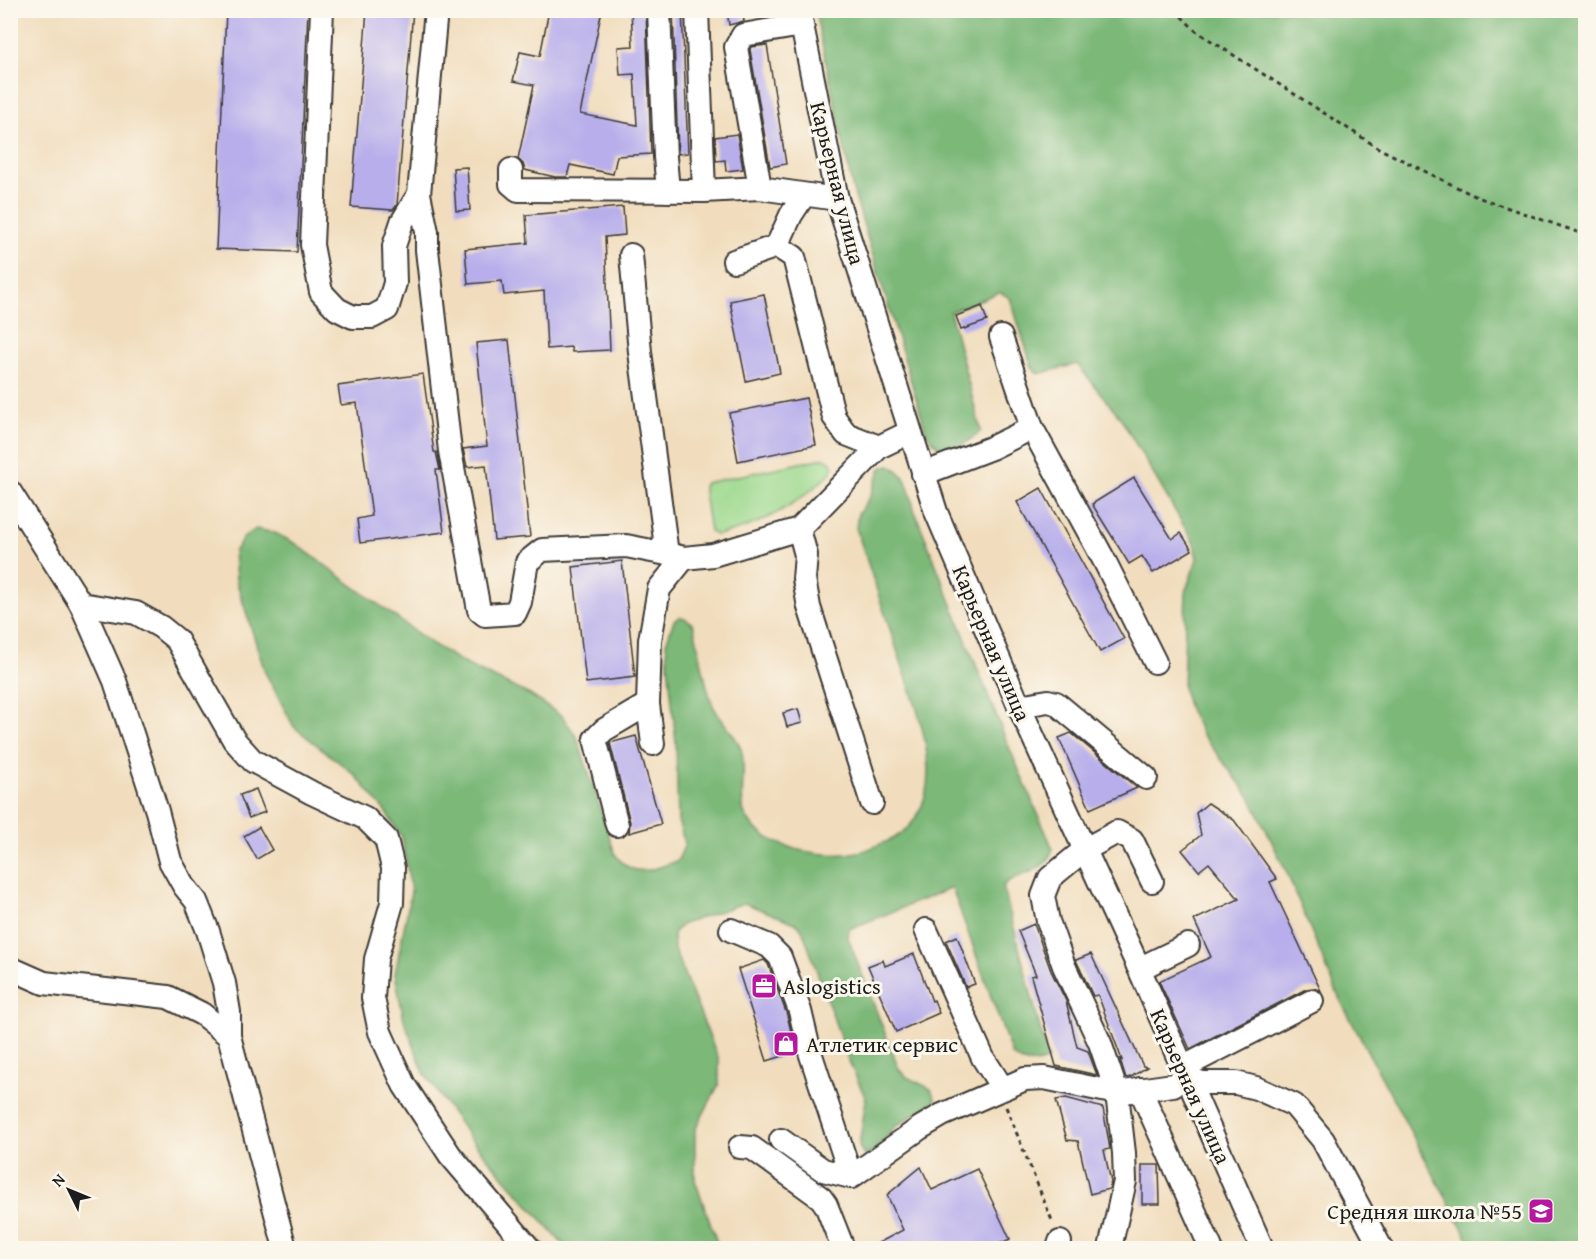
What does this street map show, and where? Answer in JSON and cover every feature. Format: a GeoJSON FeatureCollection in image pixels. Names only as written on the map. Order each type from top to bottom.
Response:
{"type":"FeatureCollection","features":[{"type":"Feature","properties":{"kind":"street"},"geometry":{"type":"LineString","coordinates":[[322,10],[312,245],[321,292],[337,309],[353,317],[372,317],[387,309],[395,283],[394,246],[402,222],[419,194]]}},
{"type":"Feature","properties":{"kind":"street"},"geometry":{"type":"LineString","coordinates":[[436,10],[419,194],[427,232],[427,250],[450,451],[479,609],[485,615],[515,613],[520,602],[527,562],[542,550],[626,546],[675,556],[713,555],[799,529],[879,447],[910,432]]}},
{"type":"Feature","properties":{"kind":"street"},"geometry":{"type":"LineString","coordinates":[[658,10],[668,191]]}},
{"type":"Feature","properties":{"kind":"street"},"geometry":{"type":"LineString","coordinates":[[697,10],[704,191]]}},
{"type":"Feature","properties":{"kind":"street"},"geometry":{"type":"LineString","coordinates":[[760,188],[736,47],[743,35],[801,18]]}},
{"type":"Feature","properties":{"kind":"street","name":"Карьерная улица"},"geometry":{"type":"LineString","coordinates":[[801,18],[837,199],[936,512],[1019,706],[1138,966],[1262,1248]]}},
{"type":"Feature","properties":{"kind":"street"},"geometry":{"type":"LineString","coordinates":[[511,170],[511,184],[518,190],[704,191],[760,188],[837,199]]}},
{"type":"Feature","properties":{"kind":"street"},"geometry":{"type":"LineString","coordinates":[[734,261],[777,246],[791,215],[804,195]]}},
{"type":"Feature","properties":{"kind":"street"},"geometry":{"type":"LineString","coordinates":[[777,246],[794,257],[834,417],[846,434],[879,447]]}},
{"type":"Feature","properties":{"kind":"street"},"geometry":{"type":"LineString","coordinates":[[631,255],[640,352],[675,556],[659,589],[651,640],[648,704],[653,744]]}},
{"type":"Feature","properties":{"kind":"street"},"geometry":{"type":"LineString","coordinates":[[1001,337],[1032,428],[1104,560],[1155,662]]}},
{"type":"Feature","properties":{"kind":"street"},"geometry":{"type":"LineString","coordinates":[[923,474],[991,448],[1032,428]]}},
{"type":"Feature","properties":{"kind":"street"},"geometry":{"type":"LineString","coordinates":[[10,492],[81,604],[115,681],[158,811],[170,861],[184,886],[196,901],[208,932],[224,983],[229,1012],[229,1036],[285,1248]]}},
{"type":"Feature","properties":{"kind":"street"},"geometry":{"type":"LineString","coordinates":[[799,529],[806,555],[804,579],[809,608],[872,803]]}},
{"type":"Feature","properties":{"kind":"street"},"geometry":{"type":"LineString","coordinates":[[81,604],[136,613],[161,627],[177,640],[234,740],[253,761],[365,818],[386,839],[393,868],[392,903],[376,959],[373,998],[380,1032],[404,1085],[450,1155],[529,1248]]}},
{"type":"Feature","properties":{"kind":"street"},"geometry":{"type":"LineString","coordinates":[[1019,706],[1048,701],[1056,703],[1146,777]]}},
{"type":"Feature","properties":{"kind":"street"},"geometry":{"type":"LineString","coordinates":[[617,825],[596,739],[604,730],[648,704]]}},
{"type":"Feature","properties":{"kind":"street"},"geometry":{"type":"LineString","coordinates":[[1110,1248],[1125,1181],[1117,1093],[1100,1043],[1064,966],[1048,921],[1043,896],[1050,878],[1084,850],[1117,832],[1132,840],[1152,881]]}},
{"type":"Feature","properties":{"kind":"street"},"geometry":{"type":"LineString","coordinates":[[731,930],[769,946],[780,957],[800,1011],[809,1048],[851,1177]]}},
{"type":"Feature","properties":{"kind":"street"},"geometry":{"type":"LineString","coordinates":[[926,930],[983,1058],[1001,1089]]}},
{"type":"Feature","properties":{"kind":"street"},"geometry":{"type":"LineString","coordinates":[[1138,966],[1149,964],[1188,945]]}},
{"type":"Feature","properties":{"kind":"street"},"geometry":{"type":"LineString","coordinates":[[10,968],[44,983],[168,998],[202,1014],[229,1036]]}},
{"type":"Feature","properties":{"kind":"street"},"geometry":{"type":"LineString","coordinates":[[781,1140],[823,1170],[851,1177],[927,1123],[1025,1079],[1044,1078],[1117,1093],[1173,1084],[1184,1073],[1312,1001]]}},
{"type":"Feature","properties":{"kind":"street"},"geometry":{"type":"LineString","coordinates":[[1184,1073],[1203,1083],[1236,1083],[1256,1088],[1294,1105],[1323,1140],[1381,1248]]}},
{"type":"Feature","properties":{"kind":"street"},"geometry":{"type":"LineString","coordinates":[[1140,1089],[1211,1248]]}},
{"type":"Feature","properties":{"kind":"street"},"geometry":{"type":"LineString","coordinates":[[740,1147],[752,1148],[821,1198],[843,1248]]}},
{"type":"Feature","properties":{"kind":"street"},"geometry":{"type":"LineString","coordinates":[[802,1185],[809,1160]]}},
{"type":"Feature","properties":{"kind":"path"},"geometry":{"type":"LineString","coordinates":[[1175,10],[1196,31],[1380,149],[1477,197],[1586,235]]}},
{"type":"Feature","properties":{"kind":"path"},"geometry":{"type":"LineString","coordinates":[[1001,1089],[1059,1245]]}},
{"type":"Feature","properties":{"kind":"green space"},"geometry":{"type":"Polygon","coordinates":[[[815,11],[1585,11],[1585,1248],[1473,1248],[1340,1000],[1286,871],[1250,797],[1202,734],[1189,709],[1183,689],[1186,590],[1197,559],[1194,543],[1120,417],[1077,364],[1038,374],[1032,367],[1010,298],[1000,292],[950,312],[981,431],[952,449],[939,447],[927,434],[853,190],[815,11]]]}},
{"type":"Feature","properties":{"kind":"green space"},"geometry":{"type":"Polygon","coordinates":[[[824,458],[833,466],[831,472],[793,503],[747,527],[716,535],[710,531],[703,486],[705,483],[824,458]]]}},
{"type":"Feature","properties":{"kind":"green space"},"geometry":{"type":"Polygon","coordinates":[[[889,465],[901,473],[907,484],[915,512],[1006,740],[1053,849],[1047,861],[1041,866],[1003,886],[1048,1059],[1029,1063],[1020,1061],[1012,1055],[952,888],[849,929],[848,938],[899,1069],[905,1076],[931,1089],[936,1101],[896,1126],[872,1153],[864,1156],[859,1146],[866,1099],[848,1059],[802,929],[795,923],[744,903],[683,924],[673,933],[674,949],[719,1060],[719,1084],[695,1130],[695,1180],[719,1248],[566,1248],[470,1138],[424,1073],[404,1020],[395,974],[411,892],[402,837],[385,811],[354,774],[294,727],[265,672],[236,580],[234,552],[244,537],[256,529],[275,533],[296,544],[431,643],[465,664],[530,695],[562,716],[577,737],[615,854],[622,862],[636,870],[652,869],[678,860],[685,844],[678,821],[676,744],[666,643],[674,620],[680,617],[685,618],[693,624],[712,703],[741,749],[743,806],[752,824],[763,835],[794,849],[844,854],[867,850],[903,832],[922,806],[927,784],[927,758],[919,716],[856,528],[858,514],[870,497],[881,468],[889,465]]]}},
{"type":"Feature","properties":{"kind":"building"},"geometry":{"type":"Polygon","coordinates":[[[226,10],[308,10],[297,252],[216,249],[226,10]]]}},
{"type":"Feature","properties":{"kind":"building"},"geometry":{"type":"Polygon","coordinates":[[[367,10],[413,10],[397,205],[393,210],[351,207],[367,10]]]}},
{"type":"Feature","properties":{"kind":"building"},"geometry":{"type":"Polygon","coordinates":[[[549,10],[602,10],[580,114],[637,125],[634,74],[620,75],[618,47],[633,46],[631,10],[646,10],[651,154],[617,156],[613,174],[570,165],[567,177],[555,177],[525,170],[518,159],[534,85],[513,81],[520,52],[540,56],[549,10]]]}},
{"type":"Feature","properties":{"kind":"building"},"geometry":{"type":"Polygon","coordinates":[[[673,10],[682,10],[688,153],[678,154],[673,10]]]}},
{"type":"Feature","properties":{"kind":"building"},"geometry":{"type":"Polygon","coordinates":[[[727,10],[743,10],[744,21],[729,25],[727,10]]]}},
{"type":"Feature","properties":{"kind":"building"},"geometry":{"type":"Polygon","coordinates":[[[767,45],[786,164],[770,167],[750,50],[751,47],[767,45]]]}},
{"type":"Feature","properties":{"kind":"building"},"geometry":{"type":"Polygon","coordinates":[[[737,134],[743,169],[726,171],[725,160],[716,161],[715,137],[737,134]]]}},
{"type":"Feature","properties":{"kind":"building"},"geometry":{"type":"Polygon","coordinates":[[[467,167],[470,210],[456,211],[453,168],[467,167]]]}},
{"type":"Feature","properties":{"kind":"building"},"geometry":{"type":"Polygon","coordinates":[[[623,207],[625,235],[605,237],[610,350],[572,352],[571,347],[547,349],[544,291],[504,295],[502,281],[468,284],[465,249],[528,243],[526,215],[623,207]]]}},
{"type":"Feature","properties":{"kind":"building"},"geometry":{"type":"Polygon","coordinates":[[[764,294],[780,373],[746,381],[730,301],[764,294]]]}},
{"type":"Feature","properties":{"kind":"building"},"geometry":{"type":"Polygon","coordinates":[[[982,306],[987,321],[961,330],[956,316],[982,306]]]}},
{"type":"Feature","properties":{"kind":"building"},"geometry":{"type":"Polygon","coordinates":[[[509,340],[530,537],[494,540],[486,465],[467,467],[463,449],[487,446],[476,343],[509,340]]]}},
{"type":"Feature","properties":{"kind":"building"},"geometry":{"type":"Polygon","coordinates":[[[423,374],[434,452],[436,452],[440,470],[436,470],[444,532],[360,543],[357,519],[372,516],[357,403],[341,405],[338,386],[423,374]]]}},
{"type":"Feature","properties":{"kind":"building"},"geometry":{"type":"Polygon","coordinates":[[[806,398],[816,445],[738,461],[729,413],[806,398]]]}},
{"type":"Feature","properties":{"kind":"building"},"geometry":{"type":"Polygon","coordinates":[[[1134,478],[1172,539],[1181,533],[1192,550],[1153,573],[1142,556],[1129,564],[1092,504],[1134,478]]]}},
{"type":"Feature","properties":{"kind":"building"},"geometry":{"type":"Polygon","coordinates":[[[1041,488],[1124,639],[1100,652],[1017,502],[1041,488]]]}},
{"type":"Feature","properties":{"kind":"building"},"geometry":{"type":"Polygon","coordinates":[[[622,561],[635,677],[586,683],[573,567],[622,561]]]}},
{"type":"Feature","properties":{"kind":"building"},"geometry":{"type":"Polygon","coordinates":[[[798,709],[802,723],[787,727],[783,713],[798,709]]]}},
{"type":"Feature","properties":{"kind":"building"},"geometry":{"type":"Polygon","coordinates":[[[1071,733],[1137,788],[1090,809],[1059,738],[1071,733]]]}},
{"type":"Feature","properties":{"kind":"building"},"geometry":{"type":"Polygon","coordinates":[[[636,736],[661,824],[629,833],[630,822],[610,743],[636,736]]]}},
{"type":"Feature","properties":{"kind":"building"},"geometry":{"type":"Polygon","coordinates":[[[256,789],[265,812],[249,818],[240,795],[256,789]]]}},
{"type":"Feature","properties":{"kind":"building"},"geometry":{"type":"Polygon","coordinates":[[[1208,803],[1234,820],[1277,879],[1270,882],[1321,991],[1313,988],[1306,989],[1190,1049],[1159,981],[1211,957],[1194,920],[1239,899],[1209,863],[1199,871],[1182,850],[1201,835],[1196,813],[1208,803]]]}},
{"type":"Feature","properties":{"kind":"building"},"geometry":{"type":"Polygon","coordinates":[[[259,827],[272,850],[257,859],[244,836],[259,827]]]}},
{"type":"Feature","properties":{"kind":"building"},"geometry":{"type":"Polygon","coordinates":[[[1034,924],[1051,971],[1066,1001],[1077,1047],[1088,1051],[1097,1075],[1056,1066],[1031,976],[1036,975],[1018,931],[1034,924]]]}},
{"type":"Feature","properties":{"kind":"building"},"geometry":{"type":"Polygon","coordinates":[[[957,936],[975,984],[966,987],[946,941],[957,936]]]}},
{"type":"Feature","properties":{"kind":"building"},"geometry":{"type":"Polygon","coordinates":[[[914,954],[939,1013],[896,1032],[868,966],[883,960],[885,966],[914,954]]]}},
{"type":"Feature","properties":{"kind":"building"},"geometry":{"type":"Polygon","coordinates":[[[1091,954],[1143,1066],[1147,1067],[1131,1077],[1126,1078],[1120,1059],[1122,1060],[1098,995],[1093,996],[1076,960],[1091,954]]]}},
{"type":"Feature","properties":{"kind":"building"},"geometry":{"type":"Polygon","coordinates":[[[764,960],[768,964],[787,1015],[796,1052],[767,1061],[738,969],[764,960]]]}},
{"type":"Feature","properties":{"kind":"building"},"geometry":{"type":"Polygon","coordinates":[[[1066,1098],[1103,1108],[1110,1149],[1104,1150],[1111,1182],[1109,1189],[1090,1194],[1078,1141],[1067,1140],[1056,1100],[1066,1098]]]}},
{"type":"Feature","properties":{"kind":"building"},"geometry":{"type":"Polygon","coordinates":[[[1142,1165],[1159,1165],[1160,1204],[1142,1204],[1142,1165]]]}},
{"type":"Feature","properties":{"kind":"building"},"geometry":{"type":"Polygon","coordinates":[[[921,1167],[932,1190],[977,1169],[1010,1239],[989,1248],[869,1248],[903,1230],[887,1195],[921,1167]]]}},
{"type":"Feature","properties":{"kind":"place","name":"Aslogistics"},"geometry":{"type":"Point","coordinates":[764,986]}},
{"type":"Feature","properties":{"kind":"place","name":"Атлетик сервис"},"geometry":{"type":"Point","coordinates":[786,1044]}},
{"type":"Feature","properties":{"kind":"place","name":"Средняя школа №55"},"geometry":{"type":"Point","coordinates":[1541,1211]}}]}
